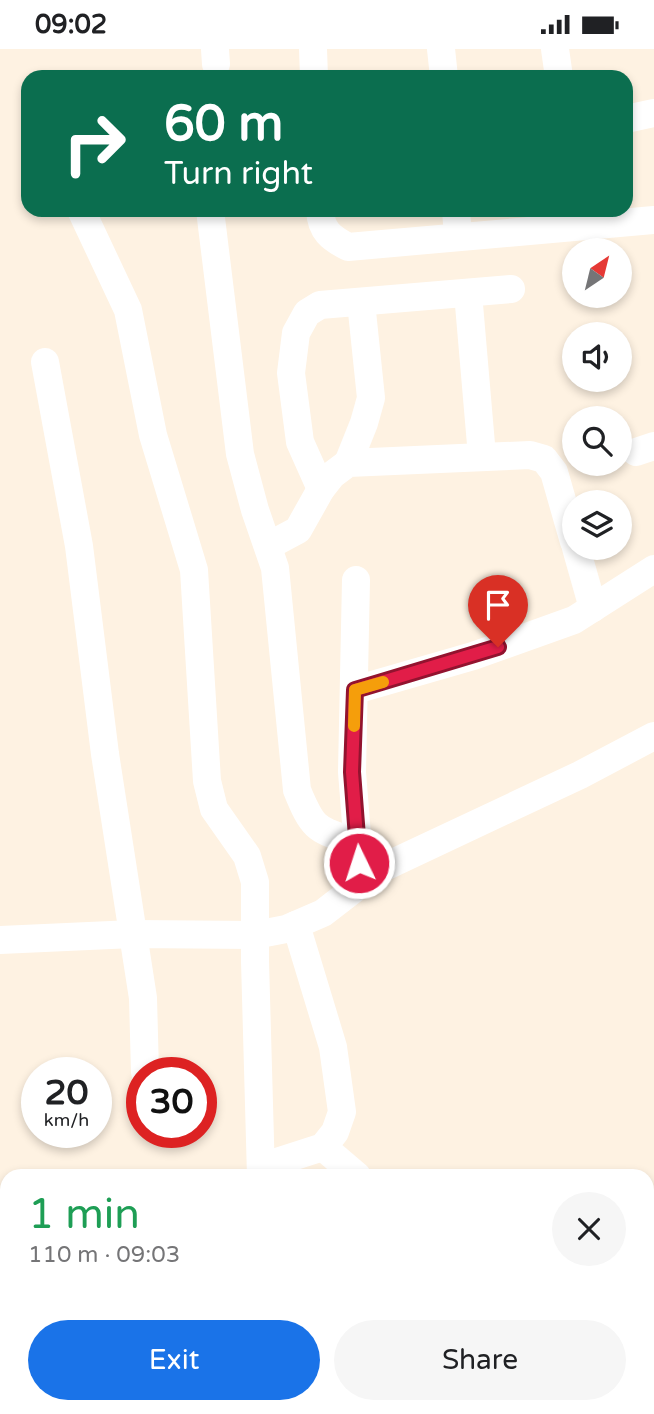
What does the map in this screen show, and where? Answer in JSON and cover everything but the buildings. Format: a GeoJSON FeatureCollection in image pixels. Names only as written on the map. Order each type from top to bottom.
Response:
{"type":"FeatureCollection","features":[{"type":"Feature","properties":{"kind":"street"},"geometry":{"type":"LineString","coordinates":[[313,49],[314,70]]}},
{"type":"Feature","properties":{"kind":"street"},"geometry":{"type":"LineString","coordinates":[[441,49],[443,70]]}},
{"type":"Feature","properties":{"kind":"street"},"geometry":{"type":"LineString","coordinates":[[555,49],[558,70]]}},
{"type":"Feature","properties":{"kind":"street"},"geometry":{"type":"LineString","coordinates":[[633,118],[654,113]]}},
{"type":"Feature","properties":{"kind":"street"},"geometry":{"type":"LineString","coordinates":[[84,217],[128,310],[153,435],[194,570],[207,781],[214,809],[247,856],[255,882],[261,1169]]}},
{"type":"Feature","properties":{"kind":"street"},"geometry":{"type":"LineString","coordinates":[[211,217],[240,454],[275,568],[297,790],[310,820],[325,831],[358,843]]}},
{"type":"Feature","properties":{"kind":"street"},"geometry":{"type":"LineString","coordinates":[[320,217],[330,238],[348,247],[457,223],[654,220]]}},
{"type":"Feature","properties":{"kind":"street"},"geometry":{"type":"LineString","coordinates":[[321,489],[300,442],[291,373],[296,333],[307,313],[320,305],[511,289]]}},
{"type":"Feature","properties":{"kind":"street"},"geometry":{"type":"LineString","coordinates":[[468,293],[482,456]]}},
{"type":"Feature","properties":{"kind":"street"},"geometry":{"type":"LineString","coordinates":[[268,546],[298,530],[321,489],[348,463],[371,398],[361,302]]}},
{"type":"Feature","properties":{"kind":"street"},"geometry":{"type":"LineString","coordinates":[[45,362],[79,546],[105,754],[143,998],[145,1057]]}},
{"type":"Feature","properties":{"kind":"street"},"geometry":{"type":"LineString","coordinates":[[348,463],[530,455],[544,459],[554,472],[562,500]]}},
{"type":"Feature","properties":{"kind":"street"},"geometry":{"type":"LineString","coordinates":[[579,560],[593,608]]}},
{"type":"Feature","properties":{"kind":"street"},"geometry":{"type":"LineString","coordinates":[[355,690],[473,656],[574,620],[654,569]]}},
{"type":"Feature","properties":{"kind":"street"},"geometry":{"type":"LineString","coordinates":[[356,580],[352,772],[361,884]]}},
{"type":"Feature","properties":{"kind":"street"},"geometry":{"type":"LineString","coordinates":[[0,940],[133,934],[255,935],[296,925],[323,913],[380,869],[652,741]]}},
{"type":"Feature","properties":{"kind":"street"},"geometry":{"type":"LineString","coordinates":[[266,1169],[323,1147],[335,1132],[342,1112],[333,1047],[296,925]]}},
{"type":"Feature","properties":{"kind":"street"},"geometry":{"type":"LineString","coordinates":[[323,1147],[349,1169]]}},
{"type":"Feature","properties":{"kind":"slow traffic"},"geometry":{"type":"LineString","coordinates":[[354,726],[355,690],[383,682]]}},
{"type":"Feature","properties":{"kind":"route"},"geometry":{"type":"LineString","coordinates":[[359,863],[352,772],[355,690],[498,647]]}}]}
